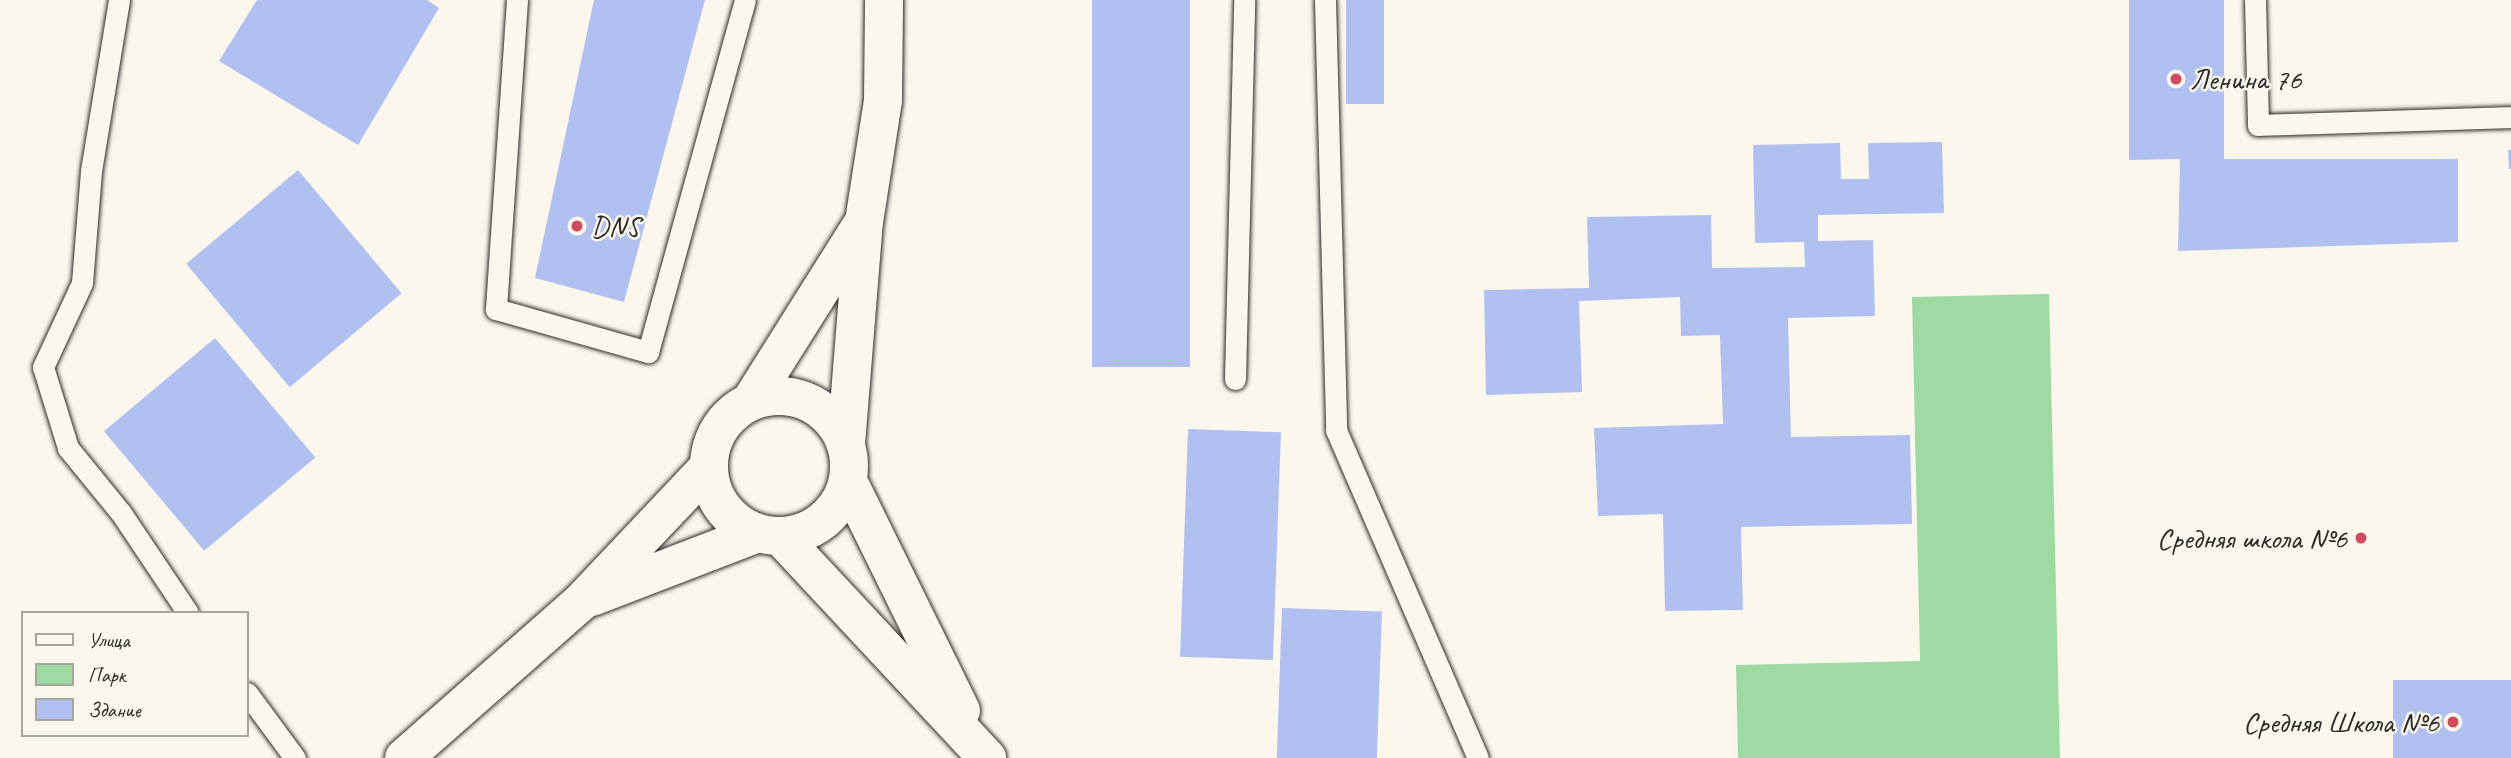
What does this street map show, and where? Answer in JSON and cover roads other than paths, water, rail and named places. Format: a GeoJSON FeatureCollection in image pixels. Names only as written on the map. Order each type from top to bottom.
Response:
{"type":"FeatureCollection","features":[{"type":"Feature","properties":{"kind":"main road"},"geometry":{"type":"LineString","coordinates":[[583,600],[769,536],[812,529],[836,509],[847,462],[864,222],[883,100],[884,0]]}},
{"type":"Feature","properties":{"kind":"main road"},"geometry":{"type":"LineString","coordinates":[[404,758],[583,600],[707,469],[718,427],[752,399],[864,222]]}},
{"type":"Feature","properties":{"kind":"main road"},"geometry":{"type":"LineString","coordinates":[[752,399],[790,396],[825,412],[983,753]]}},
{"type":"Feature","properties":{"kind":"main road"},"geometry":{"type":"LineString","coordinates":[[707,469],[721,509],[769,536],[983,753]]}},
{"type":"Feature","properties":{"kind":"lane"},"geometry":{"type":"LineString","coordinates":[[119,0],[91,171],[82,283],[43,367],[68,448],[121,513],[187,611]]}},
{"type":"Feature","properties":{"kind":"lane"},"geometry":{"type":"LineString","coordinates":[[517,0],[496,309],[648,352],[745,0]]}},
{"type":"Feature","properties":{"kind":"lane"},"geometry":{"type":"LineString","coordinates":[[1235,379],[1244,0]]}},
{"type":"Feature","properties":{"kind":"lane"},"geometry":{"type":"LineString","coordinates":[[1325,0],[1336,430],[1478,758]]}},
{"type":"Feature","properties":{"kind":"lane"},"geometry":{"type":"LineString","coordinates":[[2255,0],[2258,125],[2511,117]]}},
{"type":"Feature","properties":{"kind":"lane"},"geometry":{"type":"LineString","coordinates":[[248,694],[295,758]]}},
{"type":"Feature","properties":{"kind":"place","name":"Ленина 76"},"geometry":{"type":"Point","coordinates":[2176,79]}},
{"type":"Feature","properties":{"kind":"place","name":"DNS"},"geometry":{"type":"Point","coordinates":[577,226]}},
{"type":"Feature","properties":{"kind":"place","name":"Средняя школа №6"},"geometry":{"type":"Point","coordinates":[2361,538]}},
{"type":"Feature","properties":{"kind":"place","name":"Средняя Школа №6"},"geometry":{"type":"Point","coordinates":[2453,722]}}]}
